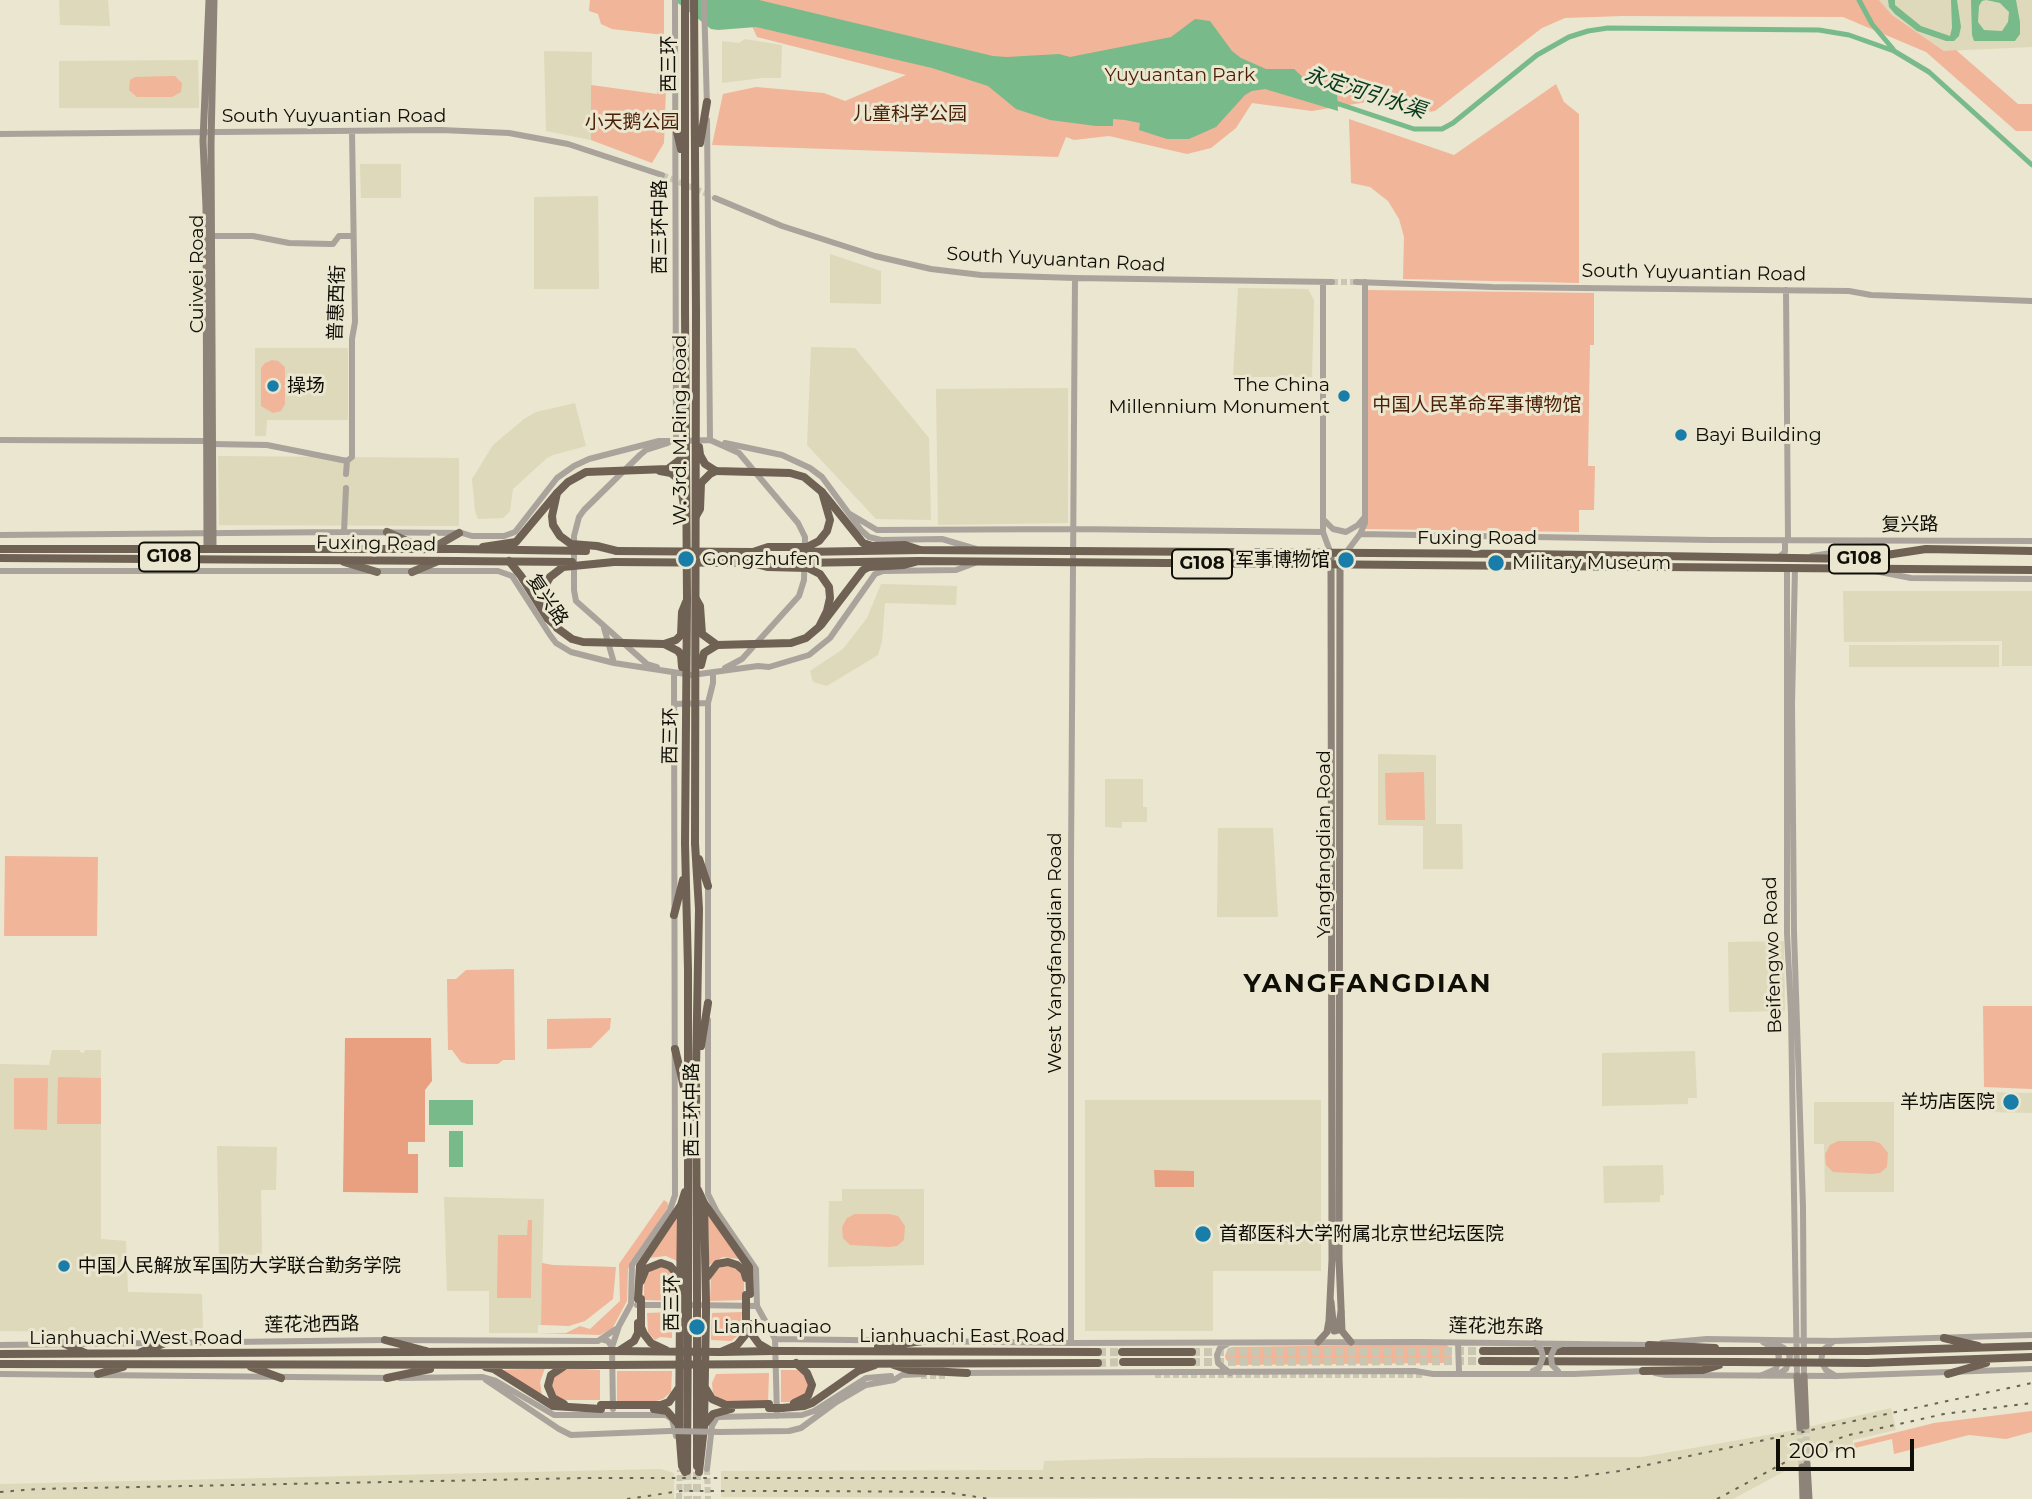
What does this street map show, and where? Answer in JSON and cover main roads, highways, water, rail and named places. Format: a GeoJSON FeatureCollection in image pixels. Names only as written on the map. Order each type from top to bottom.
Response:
{"type":"FeatureCollection","features":[{"type":"Feature","properties":{"kind":"highway","name":"西三环"},"geometry":{"type":"LineString","coordinates":[[685,0],[685,310],[691,429]]}},
{"type":"Feature","properties":{"kind":"highway","name":"西三环"},"geometry":{"type":"LineString","coordinates":[[694,0],[696,311]]}},
{"type":"Feature","properties":{"kind":"highway"},"geometry":{"type":"LineString","coordinates":[[697,167],[706,102]]}},
{"type":"Feature","properties":{"kind":"highway"},"geometry":{"type":"LineString","coordinates":[[675,123],[685,165]]}},
{"type":"Feature","properties":{"kind":"highway","name":"W. 3rd. M.Ring Road"},"geometry":{"type":"LineString","coordinates":[[695,845],[691,429],[696,311]]}},
{"type":"Feature","properties":{"kind":"highway"},"geometry":{"type":"LineString","coordinates":[[469,549],[516,542],[568,482],[586,472],[660,471],[672,468],[681,459],[682,437],[691,429],[699,435],[700,455],[705,464],[716,471]]}},
{"type":"Feature","properties":{"kind":"highway"},"geometry":{"type":"LineString","coordinates":[[660,471],[676,476],[682,483],[682,504],[691,516],[700,509],[701,483],[716,471],[790,472],[810,481],[822,492],[863,543],[872,546],[905,545],[920,550]]}},
{"type":"Feature","properties":{"kind":"highway"},"geometry":{"type":"LineString","coordinates":[[753,552],[768,547],[807,547],[820,541],[830,520],[822,492]]}},
{"type":"Feature","properties":{"kind":"highway"},"geometry":{"type":"LineString","coordinates":[[558,493],[552,516],[553,525],[560,536],[571,544],[617,551]]}},
{"type":"Feature","properties":{"kind":"highway","name":"Fuxing Road"},"geometry":{"type":"LineString","coordinates":[[0,549],[457,549]]}},
{"type":"Feature","properties":{"kind":"highway","name":"复兴路"},"geometry":{"type":"LineString","coordinates":[[457,549],[617,551]]}},
{"type":"Feature","properties":{"kind":"highway","name":"Fuxing Road"},"geometry":{"type":"LineString","coordinates":[[920,550],[1791,559],[1868,559],[1926,549],[2032,551]]}},
{"type":"Feature","properties":{"kind":"highway","name":"G108"},"geometry":{"type":"LineString","coordinates":[[617,551],[920,550]]}},
{"type":"Feature","properties":{"kind":"highway","name":"Fuxing Road"},"geometry":{"type":"LineString","coordinates":[[0,558],[752,563]]}},
{"type":"Feature","properties":{"kind":"highway"},"geometry":{"type":"LineString","coordinates":[[509,561],[548,618],[572,639],[583,642],[672,642],[681,635],[682,612],[692,599],[701,606],[702,634],[717,645]]}},
{"type":"Feature","properties":{"kind":"highway"},"geometry":{"type":"LineString","coordinates":[[664,644],[681,655],[682,668],[692,678],[701,669],[702,656],[708,649],[717,645],[791,643],[806,638],[819,627],[863,570],[919,561]]}},
{"type":"Feature","properties":{"kind":"highway","name":"Fuxing Road"},"geometry":{"type":"LineString","coordinates":[[919,561],[2032,570]]}},
{"type":"Feature","properties":{"kind":"highway","name":"G108"},"geometry":{"type":"LineString","coordinates":[[752,563],[919,561]]}},
{"type":"Feature","properties":{"kind":"highway"},"geometry":{"type":"LineString","coordinates":[[557,628],[544,599],[545,586],[550,577],[563,567],[614,562]]}},
{"type":"Feature","properties":{"kind":"highway"},"geometry":{"type":"LineString","coordinates":[[752,563],[767,567],[808,568],[820,574],[829,587],[830,598],[819,627]]}},
{"type":"Feature","properties":{"kind":"highway","name":"西三环"},"geometry":{"type":"LineString","coordinates":[[692,678],[685,870],[687,1104],[692,1185],[693,1302]]}},
{"type":"Feature","properties":{"kind":"highway"},"geometry":{"type":"LineString","coordinates":[[695,845],[708,886]]}},
{"type":"Feature","properties":{"kind":"highway"},"geometry":{"type":"LineString","coordinates":[[613,1350],[630,1345],[638,1333],[639,1266],[692,1185],[699,909],[695,845]]}},
{"type":"Feature","properties":{"kind":"highway"},"geometry":{"type":"LineString","coordinates":[[674,915],[685,870]]}},
{"type":"Feature","properties":{"kind":"highway"},"geometry":{"type":"LineString","coordinates":[[696,1069],[708,1003]]}},
{"type":"Feature","properties":{"kind":"highway"},"geometry":{"type":"LineString","coordinates":[[675,1049],[687,1104]]}},
{"type":"Feature","properties":{"kind":"highway"},"geometry":{"type":"LineString","coordinates":[[692,1185],[749,1267],[746,1334],[737,1345],[721,1352]]}},
{"type":"Feature","properties":{"kind":"highway"},"geometry":{"type":"LineString","coordinates":[[704,1203],[705,1280]]}},
{"type":"Feature","properties":{"kind":"highway"},"geometry":{"type":"LineString","coordinates":[[680,1287],[681,1205]]}},
{"type":"Feature","properties":{"kind":"highway"},"geometry":{"type":"LineString","coordinates":[[704,1427],[705,1386],[693,1302],[717,1264],[728,1262],[744,1270],[751,1333],[759,1344],[771,1351]]}},
{"type":"Feature","properties":{"kind":"highway"},"geometry":{"type":"LineString","coordinates":[[622,1407],[666,1404],[677,1392],[693,1302],[680,1287],[677,1273],[670,1266],[660,1263],[652,1265],[642,1275],[637,1301],[644,1334],[651,1343],[669,1352]]}},
{"type":"Feature","properties":{"kind":"highway","name":"西三环"},"geometry":{"type":"LineString","coordinates":[[692,1471],[693,1313]]}},
{"type":"Feature","properties":{"kind":"highway"},"geometry":{"type":"LineString","coordinates":[[1944,1338],[1992,1348]]}},
{"type":"Feature","properties":{"kind":"highway"},"geometry":{"type":"LineString","coordinates":[[385,1339],[436,1354]]}},
{"type":"Feature","properties":{"kind":"highway"},"geometry":{"type":"LineString","coordinates":[[867,1351],[884,1345],[923,1341]]}},
{"type":"Feature","properties":{"kind":"highway"},"geometry":{"type":"LineString","coordinates":[[134,1354],[167,1342]]}},
{"type":"Feature","properties":{"kind":"highway"},"geometry":{"type":"LineString","coordinates":[[62,1343],[88,1354]]}},
{"type":"Feature","properties":{"kind":"highway"},"geometry":{"type":"LineString","coordinates":[[1649,1345],[1706,1346],[1732,1352]]}},
{"type":"Feature","properties":{"kind":"highway"},"geometry":{"type":"LineString","coordinates":[[1483,1351],[1867,1351],[2032,1346]]}},
{"type":"Feature","properties":{"kind":"highway"},"geometry":{"type":"LineString","coordinates":[[613,1350],[771,1351]]}},
{"type":"Feature","properties":{"kind":"highway","name":"Lianhuachi West Road"},"geometry":{"type":"LineString","coordinates":[[0,1354],[436,1354],[613,1350]]}},
{"type":"Feature","properties":{"kind":"highway","name":"Lianhuachi East Road"},"geometry":{"type":"LineString","coordinates":[[771,1351],[1098,1352]]}},
{"type":"Feature","properties":{"kind":"highway"},"geometry":{"type":"LineString","coordinates":[[1122,1352],[1192,1352]]}},
{"type":"Feature","properties":{"kind":"highway"},"geometry":{"type":"LineString","coordinates":[[1482,1361],[1867,1363],[2032,1357]]}},
{"type":"Feature","properties":{"kind":"highway"},"geometry":{"type":"LineString","coordinates":[[1948,1374],[1997,1360]]}},
{"type":"Feature","properties":{"kind":"highway"},"geometry":{"type":"LineString","coordinates":[[705,1386],[712,1399],[721,1404],[769,1406],[780,1410],[812,1403],[858,1371],[884,1362],[909,1370],[967,1373]]}},
{"type":"Feature","properties":{"kind":"highway"},"geometry":{"type":"LineString","coordinates":[[1123,1362],[1192,1362]]}},
{"type":"Feature","properties":{"kind":"highway"},"geometry":{"type":"LineString","coordinates":[[1643,1371],[1703,1370],[1732,1362]]}},
{"type":"Feature","properties":{"kind":"highway"},"geometry":{"type":"LineString","coordinates":[[780,1410],[803,1401],[811,1391],[811,1378],[796,1363]]}},
{"type":"Feature","properties":{"kind":"highway","name":"Lianhuachi East Road"},"geometry":{"type":"LineString","coordinates":[[608,1365],[1098,1363]]}},
{"type":"Feature","properties":{"kind":"highway","name":"Lianhuachi West Road"},"geometry":{"type":"LineString","coordinates":[[0,1364],[608,1365]]}},
{"type":"Feature","properties":{"kind":"highway"},"geometry":{"type":"LineString","coordinates":[[99,1374],[133,1364]]}},
{"type":"Feature","properties":{"kind":"highway"},"geometry":{"type":"LineString","coordinates":[[245,1365],[281,1378]]}},
{"type":"Feature","properties":{"kind":"highway"},"geometry":{"type":"LineString","coordinates":[[480,1365],[495,1369],[553,1406],[662,1409],[672,1415],[680,1428]]}},
{"type":"Feature","properties":{"kind":"highway"},"geometry":{"type":"LineString","coordinates":[[573,1365],[559,1368],[551,1375],[548,1386],[552,1398],[568,1405],[601,1407]]}},
{"type":"Feature","properties":{"kind":"highway"},"geometry":{"type":"LineString","coordinates":[[387,1378],[446,1366]]}},
{"type":"Feature","properties":{"kind":"highway"},"geometry":{"type":"LineString","coordinates":[[680,1379],[682,1466],[692,1471],[709,1418],[719,1411],[769,1406]]}},
{"type":"Feature","properties":{"kind":"main road","name":"Cuiwei Road"},"geometry":{"type":"LineString","coordinates":[[209,0],[210,548]]}},
{"type":"Feature","properties":{"kind":"main road","name":"Cuiwei Road"},"geometry":{"type":"LineString","coordinates":[[209,442],[212,236],[208,132],[214,0]]}},
{"type":"Feature","properties":{"kind":"main road"},"geometry":{"type":"LineString","coordinates":[[387,532],[428,549],[459,533]]}},
{"type":"Feature","properties":{"kind":"main road"},"geometry":{"type":"LineString","coordinates":[[1331,554],[1336,565]]}},
{"type":"Feature","properties":{"kind":"main road","name":"Yangfangdian Road"},"geometry":{"type":"LineString","coordinates":[[1331,1302],[1336,565],[1345,554]]}},
{"type":"Feature","properties":{"kind":"main road"},"geometry":{"type":"LineString","coordinates":[[338,560],[377,572]]}},
{"type":"Feature","properties":{"kind":"main road"},"geometry":{"type":"LineString","coordinates":[[412,572],[441,560]]}},
{"type":"Feature","properties":{"kind":"main road","name":"Yangfangdian Road"},"geometry":{"type":"LineString","coordinates":[[1336,565],[1340,1312],[1342,1331],[1348,1340]]}},
{"type":"Feature","properties":{"kind":"main road"},"geometry":{"type":"LineString","coordinates":[[1331,1302],[1334,1331],[1338,1330],[1340,1312]]}},
{"type":"Feature","properties":{"kind":"main road"},"geometry":{"type":"LineString","coordinates":[[1321,1340],[1327,1332],[1331,1302]]}},
{"type":"Feature","properties":{"kind":"main road"},"geometry":{"type":"LineString","coordinates":[[1801,1376],[1803,1427]]}},
{"type":"Feature","properties":{"kind":"main road"},"geometry":{"type":"LineString","coordinates":[[1803,1499],[1805,1466],[1808,1499]]}},
{"type":"Feature","properties":{"kind":"waterway"},"geometry":{"type":"LineString","coordinates":[[1859,0],[1872,24],[1893,49]]}},
{"type":"Feature","properties":{"kind":"waterway","name":"永定河引水渠"},"geometry":{"type":"LineString","coordinates":[[1333,102],[1414,129],[1442,129],[1537,55],[1569,37],[1588,31],[1608,28],[1819,30],[1849,35],[1894,51],[1929,72],[2032,165]]}},
{"type":"Feature","properties":{"kind":"tunnel"},"geometry":{"type":"LineString","coordinates":[[662,175],[712,196]]}},
{"type":"Feature","properties":{"kind":"tunnel"},"geometry":{"type":"LineString","coordinates":[[1332,282],[1356,282]]}},
{"type":"Feature","properties":{"kind":"tunnel"},"geometry":{"type":"LineString","coordinates":[[1192,1352],[1483,1351]]}},
{"type":"Feature","properties":{"kind":"tunnel"},"geometry":{"type":"LineString","coordinates":[[1098,1352],[1122,1352]]}},
{"type":"Feature","properties":{"kind":"tunnel"},"geometry":{"type":"LineString","coordinates":[[1192,1362],[1482,1361]]}},
{"type":"Feature","properties":{"kind":"tunnel"},"geometry":{"type":"LineString","coordinates":[[1098,1363],[1123,1362]]}},
{"type":"Feature","properties":{"kind":"tunnel"},"geometry":{"type":"LineString","coordinates":[[1155,1375],[1424,1375]]}},
{"type":"Feature","properties":{"kind":"tunnel"},"geometry":{"type":"LineString","coordinates":[[921,1376],[948,1376]]}},
{"type":"Feature","properties":{"kind":"tunnel"},"geometry":{"type":"LineString","coordinates":[[1806,1426],[1807,1464]]}},
{"type":"Feature","properties":{"kind":"tunnel"},"geometry":{"type":"LineString","coordinates":[[1800,1428],[1802,1467]]}},
{"type":"Feature","properties":{"kind":"tunnel"},"geometry":{"type":"LineString","coordinates":[[707,1469],[708,1499]]}},
{"type":"Feature","properties":{"kind":"tunnel"},"geometry":{"type":"LineString","coordinates":[[679,1499],[680,1470]]}},
{"type":"Feature","properties":{"kind":"tunnel"},"geometry":{"type":"LineString","coordinates":[[687,1472],[688,1499]]}},
{"type":"Feature","properties":{"kind":"tunnel"},"geometry":{"type":"LineString","coordinates":[[697,1472],[697,1499]]}},
{"type":"Feature","properties":{"kind":"railway"},"geometry":{"type":"LineString","coordinates":[[0,1492],[37,1489],[586,1478],[1570,1478],[1619,1471],[2032,1383]]}},
{"type":"Feature","properties":{"kind":"railway"},"geometry":{"type":"LineString","coordinates":[[1717,1499],[1795,1457],[1845,1436],[1944,1414],[2032,1403]]}},
{"type":"Feature","properties":{"kind":"railway"},"geometry":{"type":"LineString","coordinates":[[627,1499],[681,1491],[944,1492],[990,1499]]}},
{"type":"Feature","properties":{"kind":"place","name":"操场"},"geometry":{"type":"Point","coordinates":[273,386]}},
{"type":"Feature","properties":{"kind":"place","name":"The China Millennium Monument"},"geometry":{"type":"Point","coordinates":[1344,396]}},
{"type":"Feature","properties":{"kind":"place","name":"Bayi Building"},"geometry":{"type":"Point","coordinates":[1681,435]}},
{"type":"Feature","properties":{"kind":"place","name":"Gongzhufen"},"geometry":{"type":"Point","coordinates":[686,559]}},
{"type":"Feature","properties":{"kind":"place","name":"军事博物馆"},"geometry":{"type":"Point","coordinates":[1346,560]}},
{"type":"Feature","properties":{"kind":"place","name":"Military Museum"},"geometry":{"type":"Point","coordinates":[1496,563]}},
{"type":"Feature","properties":{"kind":"place","name":"羊坊店医院"},"geometry":{"type":"Point","coordinates":[2011,1102]}},
{"type":"Feature","properties":{"kind":"place","name":"首都医科大学附属北京世纪坛医院"},"geometry":{"type":"Point","coordinates":[1203,1234]}},
{"type":"Feature","properties":{"kind":"place","name":"中国人民解放军国防大学联合勤务学院"},"geometry":{"type":"Point","coordinates":[64,1266]}},
{"type":"Feature","properties":{"kind":"place","name":"Lianhuaqiao"},"geometry":{"type":"Point","coordinates":[697,1327]}},
{"type":"Feature","properties":{"kind":"district","name":"YANGFANGDIAN"},"geometry":{"type":"Point","coordinates":[1368,984]}},
{"type":"Feature","properties":{"kind":"park label","name":"Yuyuantan Park"},"geometry":{"type":"Point","coordinates":[1180,75]}},
{"type":"Feature","properties":{"kind":"park label","name":"儿童科学公园"},"geometry":{"type":"Point","coordinates":[910,114]}},
{"type":"Feature","properties":{"kind":"park label","name":"小天鹅公园"},"geometry":{"type":"Point","coordinates":[632,122]}},
{"type":"Feature","properties":{"kind":"park label","name":"中国人民革命军事博物馆"},"geometry":{"type":"Point","coordinates":[1477,405]}}]}
